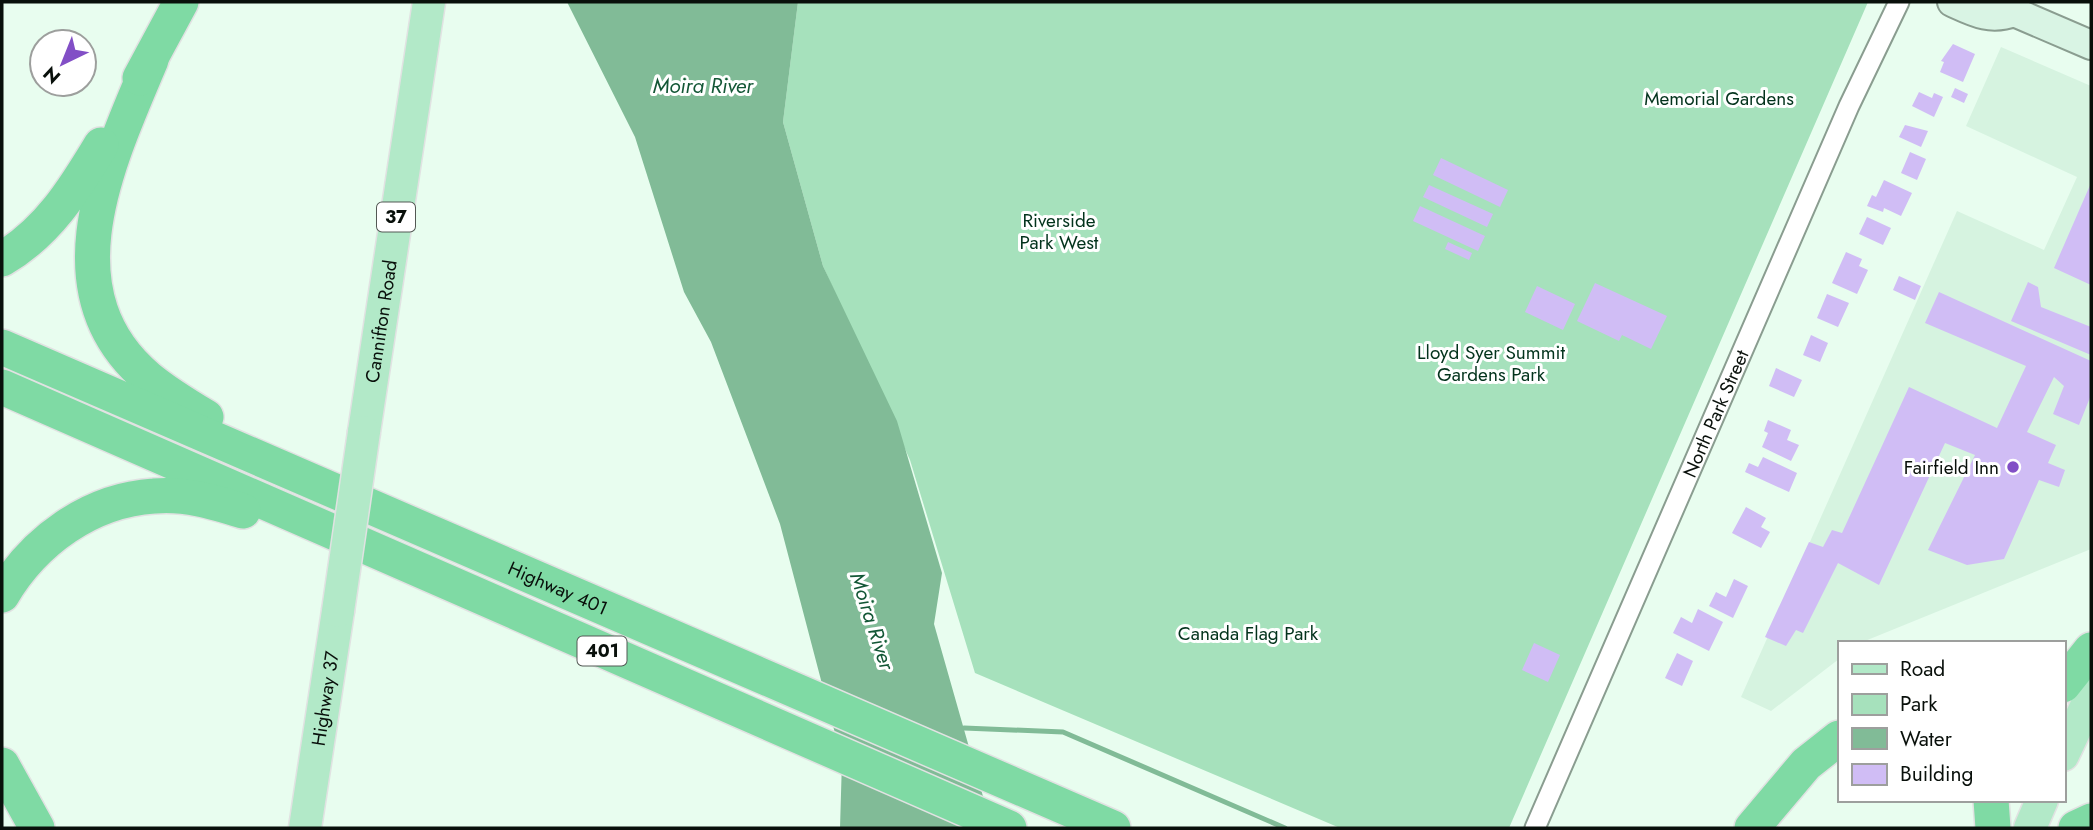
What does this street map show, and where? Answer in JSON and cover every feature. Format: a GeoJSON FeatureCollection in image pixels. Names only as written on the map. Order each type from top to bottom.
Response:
{"type":"FeatureCollection","features":[{"type":"Feature","properties":{"kind":"highway"},"geometry":{"type":"LineString","coordinates":[[2,259],[28,244],[69,199],[181,2]]}},
{"type":"Feature","properties":{"kind":"highway"},"geometry":{"type":"LineString","coordinates":[[150,60],[112,153],[93,223],[94,278],[114,337],[147,377],[213,421],[427,531]]}},
{"type":"Feature","properties":{"kind":"highway","name":"Highway 401"},"geometry":{"type":"LineString","coordinates":[[2,346],[1113,828]]}},
{"type":"Feature","properties":{"kind":"highway","name":"Highway 401"},"geometry":{"type":"LineString","coordinates":[[2,387],[821,748],[1009,828]]}},
{"type":"Feature","properties":{"kind":"highway"},"geometry":{"type":"LineString","coordinates":[[2,595],[17,572],[60,530],[91,512],[153,496],[207,500],[383,555]]}},
{"type":"Feature","properties":{"kind":"highway"},"geometry":{"type":"LineString","coordinates":[[2065,682],[2091,649]]}},
{"type":"Feature","properties":{"kind":"highway"},"geometry":{"type":"LineString","coordinates":[[1752,828],[1806,764],[1838,739]]}},
{"type":"Feature","properties":{"kind":"highway"},"geometry":{"type":"LineString","coordinates":[[2,765],[37,828]]}},
{"type":"Feature","properties":{"kind":"highway"},"geometry":{"type":"LineString","coordinates":[[2,802],[18,828]]}},
{"type":"Feature","properties":{"kind":"highway"},"geometry":{"type":"LineString","coordinates":[[1991,802],[1993,828]]}},
{"type":"Feature","properties":{"kind":"highway"},"geometry":{"type":"LineString","coordinates":[[2076,828],[2091,821]]}},
{"type":"Feature","properties":{"kind":"main road","name":"Cannifton Road"},"geometry":{"type":"LineString","coordinates":[[338,611],[429,2]]}},
{"type":"Feature","properties":{"kind":"main road"},"geometry":{"type":"LineString","coordinates":[[1952,2],[1982,16],[2002,17],[2011,7],[2091,45]]}},
{"type":"Feature","properties":{"kind":"main road","name":"Highway 37"},"geometry":{"type":"LineString","coordinates":[[305,828],[338,611]]}},
{"type":"Feature","properties":{"kind":"main road"},"geometry":{"type":"LineString","coordinates":[[318,828],[330,667]]}},
{"type":"Feature","properties":{"kind":"main road"},"geometry":{"type":"LineString","coordinates":[[2065,751],[2091,696]]}},
{"type":"Feature","properties":{"kind":"main road","name":"Highway 37"},"geometry":{"type":"LineString","coordinates":[[299,828],[310,786]]}},
{"type":"Feature","properties":{"kind":"main road"},"geometry":{"type":"LineString","coordinates":[[2029,828],[2041,802]]}},
{"type":"Feature","properties":{"kind":"street","name":"North Park Street"},"geometry":{"type":"LineString","coordinates":[[1535,828],[1843,118],[1899,2]]}},
{"type":"Feature","properties":{"kind":"shaded area"},"geometry":{"type":"Polygon","coordinates":[[[2001,47],[2091,86],[2091,549],[1865,641],[1838,641],[1838,660],[1771,711],[1741,697],[1957,211],[2044,250],[2077,177],[1966,126],[2001,47]]]}},
{"type":"Feature","properties":{"kind":"green space"},"geometry":{"type":"Polygon","coordinates":[[[798,2],[1868,2],[1509,828],[1340,828],[975,673],[910,460],[823,266],[783,122],[798,2]]]}},
{"type":"Feature","properties":{"kind":"water","name":"Moira River"},"geometry":{"type":"Polygon","coordinates":[[[567,2],[798,2],[783,122],[823,266],[897,421],[942,573],[934,624],[992,828],[840,828],[842,760],[780,524],[711,342],[684,292],[635,137],[567,2]]]}},
{"type":"Feature","properties":{"kind":"building"},"geometry":{"type":"Polygon","coordinates":[[[1953,44],[1975,54],[1963,82],[1940,72],[1944,62],[1941,61],[1953,44]]]}},
{"type":"Feature","properties":{"kind":"building"},"geometry":{"type":"Polygon","coordinates":[[[1955,88],[1968,94],[1964,103],[1951,97],[1955,88]]]}},
{"type":"Feature","properties":{"kind":"building"},"geometry":{"type":"Polygon","coordinates":[[[1919,92],[1932,98],[1934,93],[1943,97],[1934,117],[1912,106],[1919,92]]]}},
{"type":"Feature","properties":{"kind":"building"},"geometry":{"type":"Polygon","coordinates":[[[1905,125],[1928,131],[1921,147],[1899,137],[1905,125]]]}},
{"type":"Feature","properties":{"kind":"building"},"geometry":{"type":"Polygon","coordinates":[[[1910,152],[1926,159],[1917,180],[1901,173],[1910,152]]]}},
{"type":"Feature","properties":{"kind":"building"},"geometry":{"type":"Polygon","coordinates":[[[1441,158],[1508,190],[1500,207],[1433,175],[1441,158]]]}},
{"type":"Feature","properties":{"kind":"building"},"geometry":{"type":"Polygon","coordinates":[[[1884,180],[1912,193],[1901,216],[1884,208],[1883,212],[1867,206],[1872,195],[1876,197],[1884,180]]]}},
{"type":"Feature","properties":{"kind":"building"},"geometry":{"type":"Polygon","coordinates":[[[2091,183],[2091,285],[2054,268],[2091,183]]]}},
{"type":"Feature","properties":{"kind":"building"},"geometry":{"type":"Polygon","coordinates":[[[1429,185],[1493,214],[1487,227],[1423,197],[1429,185]]]}},
{"type":"Feature","properties":{"kind":"building"},"geometry":{"type":"Polygon","coordinates":[[[1420,206],[1485,236],[1478,251],[1413,221],[1420,206]]]}},
{"type":"Feature","properties":{"kind":"building"},"geometry":{"type":"Polygon","coordinates":[[[1867,217],[1891,228],[1883,245],[1859,234],[1867,217]]]}},
{"type":"Feature","properties":{"kind":"building"},"geometry":{"type":"Polygon","coordinates":[[[1448,242],[1472,253],[1469,260],[1445,249],[1448,242]]]}},
{"type":"Feature","properties":{"kind":"building"},"geometry":{"type":"Polygon","coordinates":[[[1846,252],[1862,259],[1859,266],[1868,270],[1857,294],[1832,283],[1846,252]]]}},
{"type":"Feature","properties":{"kind":"building"},"geometry":{"type":"Polygon","coordinates":[[[1899,276],[1921,286],[1915,300],[1893,290],[1899,276]]]}},
{"type":"Feature","properties":{"kind":"building"},"geometry":{"type":"Polygon","coordinates":[[[2028,282],[2038,287],[2041,307],[2091,327],[2091,355],[2011,321],[2028,282]]]}},
{"type":"Feature","properties":{"kind":"building"},"geometry":{"type":"Polygon","coordinates":[[[1595,283],[1667,316],[1651,349],[1622,335],[1619,341],[1577,321],[1595,283]]]}},
{"type":"Feature","properties":{"kind":"building"},"geometry":{"type":"Polygon","coordinates":[[[1537,286],[1575,304],[1563,330],[1525,312],[1537,286]]]}},
{"type":"Feature","properties":{"kind":"building","name":"Fairfield Inn"},"geometry":{"type":"Polygon","coordinates":[[[1939,292],[2091,361],[2091,395],[2079,425],[2053,414],[2064,386],[2054,377],[2027,432],[2056,445],[2048,463],[2065,470],[2059,487],[2039,480],[2004,559],[1967,565],[1928,550],[1975,455],[1945,443],[1879,585],[1838,563],[1803,633],[1796,630],[1786,646],[1765,637],[1809,542],[1823,547],[1832,530],[1842,533],[1909,387],[1997,428],[2026,366],[1925,323],[1939,292]]]}},
{"type":"Feature","properties":{"kind":"building"},"geometry":{"type":"Polygon","coordinates":[[[1827,294],[1849,303],[1838,327],[1817,318],[1827,294]]]}},
{"type":"Feature","properties":{"kind":"building"},"geometry":{"type":"Polygon","coordinates":[[[1811,335],[1828,343],[1820,362],[1803,355],[1811,335]]]}},
{"type":"Feature","properties":{"kind":"building"},"geometry":{"type":"Polygon","coordinates":[[[1776,368],[1802,380],[1794,397],[1769,386],[1776,368]]]}},
{"type":"Feature","properties":{"kind":"building"},"geometry":{"type":"Polygon","coordinates":[[[1768,420],[1791,430],[1787,440],[1799,445],[1791,461],[1762,447],[1768,433],[1764,431],[1768,420]]]}},
{"type":"Feature","properties":{"kind":"building"},"geometry":{"type":"Polygon","coordinates":[[[1763,457],[1797,473],[1789,492],[1745,472],[1749,463],[1758,467],[1763,457]]]}},
{"type":"Feature","properties":{"kind":"building"},"geometry":{"type":"Polygon","coordinates":[[[1746,507],[1766,518],[1761,527],[1770,532],[1761,548],[1732,533],[1746,507]]]}},
{"type":"Feature","properties":{"kind":"building"},"geometry":{"type":"Polygon","coordinates":[[[1734,579],[1748,586],[1733,618],[1709,606],[1716,592],[1726,597],[1734,579]]]}},
{"type":"Feature","properties":{"kind":"building"},"geometry":{"type":"Polygon","coordinates":[[[1698,609],[1723,622],[1709,651],[1673,633],[1681,617],[1692,623],[1698,609]]]}},
{"type":"Feature","properties":{"kind":"building"},"geometry":{"type":"Polygon","coordinates":[[[1534,643],[1560,655],[1548,682],[1522,670],[1534,643]]]}},
{"type":"Feature","properties":{"kind":"building"},"geometry":{"type":"Polygon","coordinates":[[[1677,653],[1693,661],[1682,686],[1665,678],[1677,653]]]}},
{"type":"Feature","properties":{"kind":"waterway"},"geometry":{"type":"LineString","coordinates":[[964,728],[1063,732],[1285,828]]}},
{"type":"Feature","properties":{"kind":"place","name":"Fairfield Inn"},"geometry":{"type":"Point","coordinates":[2013,467]}},
{"type":"Feature","properties":{"kind":"park label","name":"Memorial Gardens"},"geometry":{"type":"Point","coordinates":[1719,98]}},
{"type":"Feature","properties":{"kind":"park label","name":"Riverside Park West"},"geometry":{"type":"Point","coordinates":[1059,231]}},
{"type":"Feature","properties":{"kind":"park label","name":"Lloyd Syer Summit Gardens Park"},"geometry":{"type":"Point","coordinates":[1491,363]}},
{"type":"Feature","properties":{"kind":"park label","name":"Canada Flag Park"},"geometry":{"type":"Point","coordinates":[1248,633]}}]}
